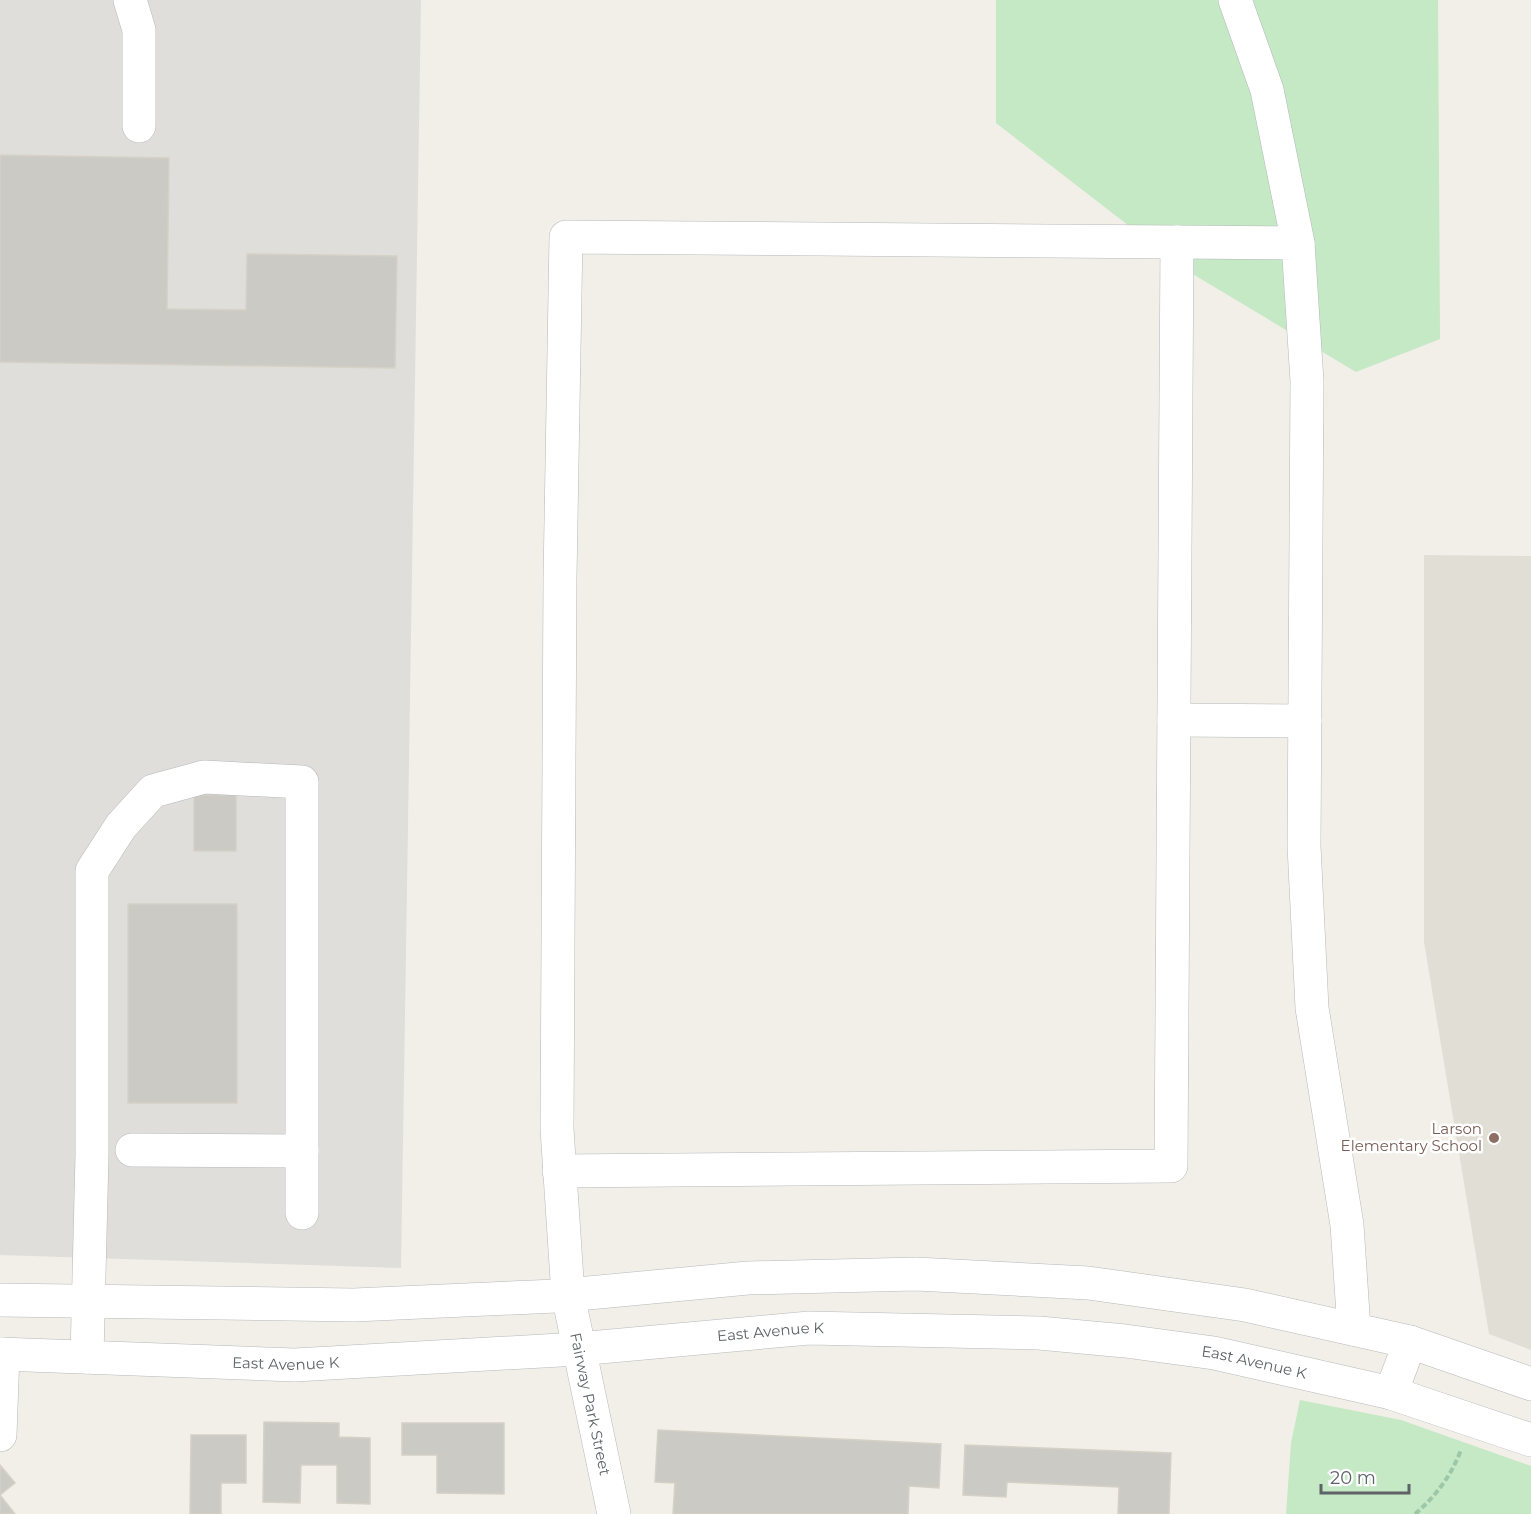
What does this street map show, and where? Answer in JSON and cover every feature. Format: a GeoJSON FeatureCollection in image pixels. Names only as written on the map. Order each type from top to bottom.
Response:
{"type":"FeatureCollection","features":[{"type":"Feature","properties":{"kind":"street"},"geometry":{"type":"LineString","coordinates":[[130,0],[139,30],[139,126]]}},
{"type":"Feature","properties":{"kind":"street"},"geometry":{"type":"LineString","coordinates":[[1235,0],[1267,90],[1298,243],[1307,381],[1304,846],[1312,1008],[1347,1225],[1354,1329]]}},
{"type":"Feature","properties":{"kind":"street","name":"Fairway Park Street"},"geometry":{"type":"LineString","coordinates":[[614,1514],[568,1295],[559,1171],[560,590],[566,237],[1177,242]]}},
{"type":"Feature","properties":{"kind":"street"},"geometry":{"type":"LineString","coordinates":[[559,1171],[1171,1166],[1177,242],[1298,243]]}},
{"type":"Feature","properties":{"kind":"street"},"geometry":{"type":"LineString","coordinates":[[1174,720],[1305,721]]}},
{"type":"Feature","properties":{"kind":"street"},"geometry":{"type":"LineString","coordinates":[[87,1357],[92,1155],[92,871],[121,826],[153,791],[204,777],[302,782],[302,1213]]}},
{"type":"Feature","properties":{"kind":"street"},"geometry":{"type":"LineString","coordinates":[[132,1150],[302,1151]]}},
{"type":"Feature","properties":{"kind":"street"},"geometry":{"type":"LineString","coordinates":[[0,1300],[89,1304],[354,1305],[568,1295],[748,1278],[916,1274],[1088,1283],[1245,1305],[1354,1329],[1410,1342],[1531,1384]]}},
{"type":"Feature","properties":{"kind":"street","name":"East Avenue K"},"geometry":{"type":"LineString","coordinates":[[2,1354],[295,1365],[578,1349],[809,1328],[1039,1333],[1125,1341],[1214,1353],[1391,1393],[1531,1440]]}},
{"type":"Feature","properties":{"kind":"street"},"geometry":{"type":"LineString","coordinates":[[1391,1393],[1410,1342]]}},
{"type":"Feature","properties":{"kind":"street"},"geometry":{"type":"LineString","coordinates":[[0,1435],[2,1354]]}},
{"type":"Feature","properties":{"kind":"path"},"geometry":{"type":"LineString","coordinates":[[1415,1514],[1432,1499],[1454,1469],[1464,1440]]}},
{"type":"Feature","properties":{"kind":"shaded area"},"geometry":{"type":"Polygon","coordinates":[[[0,0],[421,0],[401,1268],[0,1255],[0,0]]]}},
{"type":"Feature","properties":{"kind":"shaded area","name":"Larson Elementary School"},"geometry":{"type":"Polygon","coordinates":[[[1424,555],[1531,556],[1531,1350],[1489,1334],[1424,942],[1424,555]]]}},
{"type":"Feature","properties":{"kind":"green space"},"geometry":{"type":"Polygon","coordinates":[[[996,0],[1438,0],[1440,339],[1356,372],[1186,270],[996,123],[996,0]]]}},
{"type":"Feature","properties":{"kind":"green space"},"geometry":{"type":"Polygon","coordinates":[[[1300,1400],[1401,1420],[1531,1466],[1531,1514],[1286,1514],[1291,1443],[1300,1400]]]}},
{"type":"Feature","properties":{"kind":"building"},"geometry":{"type":"Polygon","coordinates":[[[0,155],[169,158],[167,309],[246,310],[247,254],[397,256],[395,368],[0,362],[0,155]]]}},
{"type":"Feature","properties":{"kind":"building"},"geometry":{"type":"Polygon","coordinates":[[[194,795],[236,795],[236,851],[194,851],[194,795]]]}},
{"type":"Feature","properties":{"kind":"building"},"geometry":{"type":"Polygon","coordinates":[[[128,904],[237,904],[237,1103],[128,1103],[128,904]]]}},
{"type":"Feature","properties":{"kind":"building"},"geometry":{"type":"Polygon","coordinates":[[[264,1422],[339,1423],[339,1437],[370,1438],[370,1504],[337,1503],[337,1465],[301,1465],[300,1503],[263,1502],[264,1422]]]}},
{"type":"Feature","properties":{"kind":"building"},"geometry":{"type":"Polygon","coordinates":[[[402,1423],[504,1423],[504,1494],[437,1493],[437,1455],[402,1455],[402,1423]]]}},
{"type":"Feature","properties":{"kind":"building"},"geometry":{"type":"Polygon","coordinates":[[[658,1430],[941,1444],[939,1488],[909,1486],[908,1514],[673,1514],[675,1483],[655,1482],[658,1430]]]}},
{"type":"Feature","properties":{"kind":"building"},"geometry":{"type":"Polygon","coordinates":[[[191,1435],[246,1435],[246,1483],[221,1483],[221,1514],[190,1514],[191,1435]]]}},
{"type":"Feature","properties":{"kind":"building"},"geometry":{"type":"Polygon","coordinates":[[[965,1445],[1171,1453],[1169,1514],[1118,1514],[1119,1487],[1007,1482],[1006,1497],[963,1495],[965,1445]]]}},
{"type":"Feature","properties":{"kind":"building"},"geometry":{"type":"Polygon","coordinates":[[[0,1465],[15,1483],[0,1495],[0,1465]]]}},
{"type":"Feature","properties":{"kind":"building"},"geometry":{"type":"Polygon","coordinates":[[[0,1495],[15,1514],[0,1514],[0,1495]]]}},
{"type":"Feature","properties":{"kind":"place","name":"Larson Elementary School"},"geometry":{"type":"Point","coordinates":[1494,1138]}}]}
